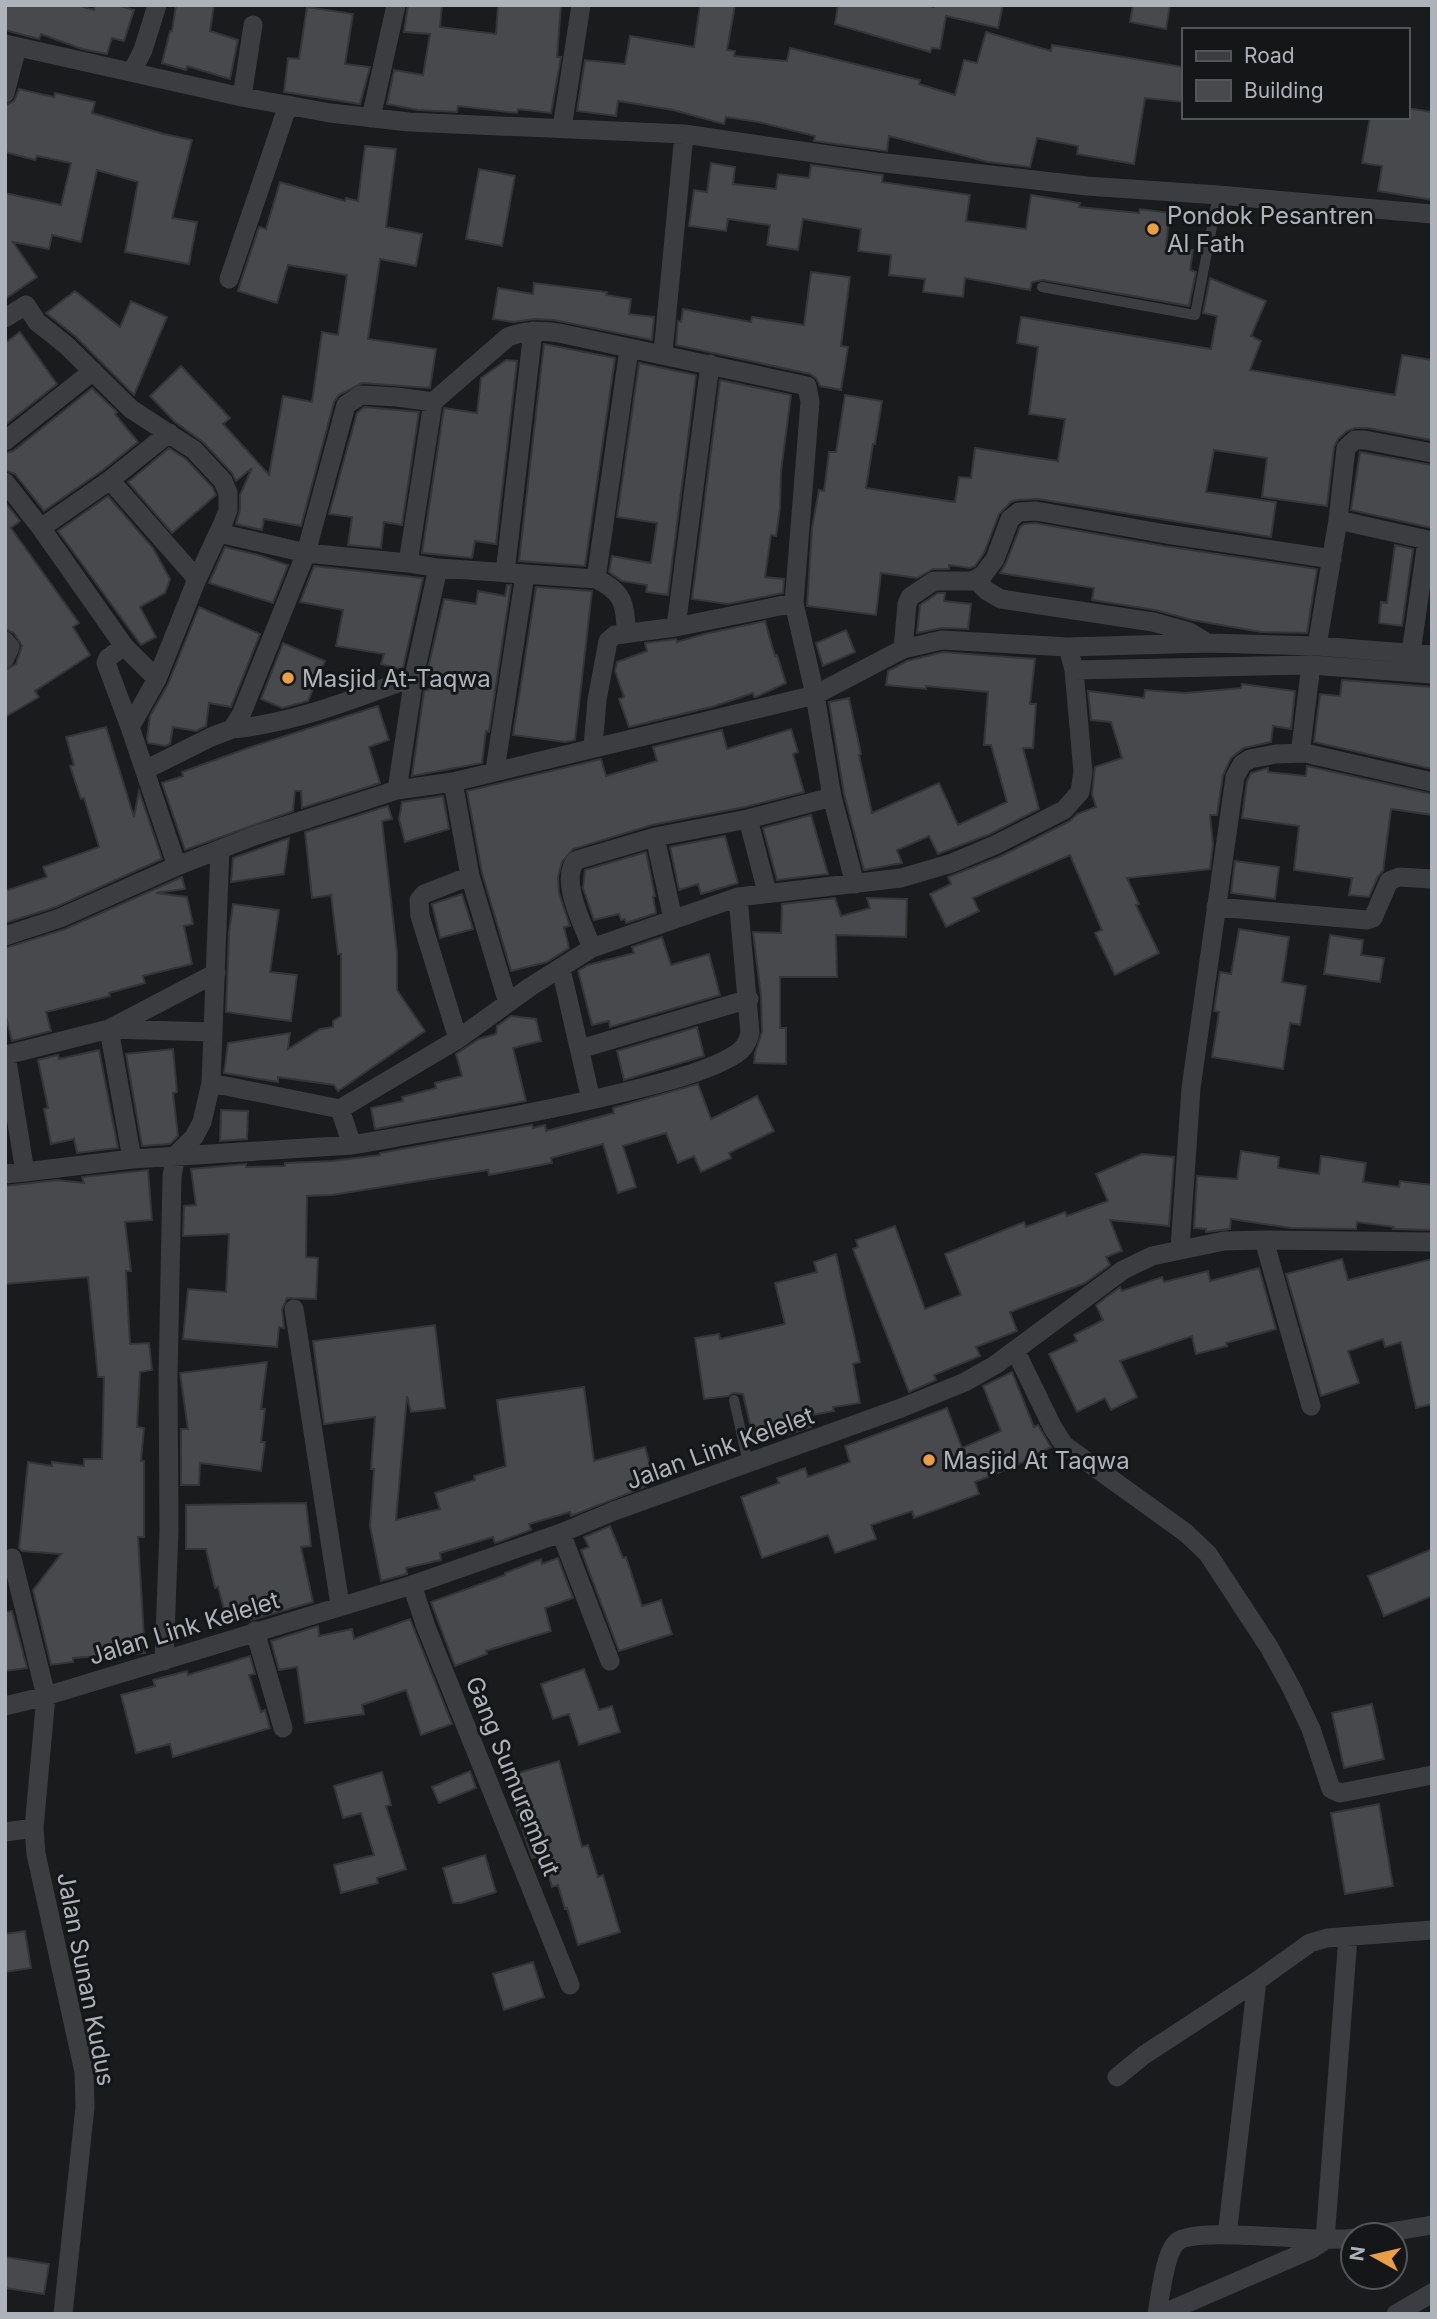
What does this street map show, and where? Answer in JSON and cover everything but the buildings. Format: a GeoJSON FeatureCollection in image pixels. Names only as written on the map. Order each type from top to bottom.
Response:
{"type":"FeatureCollection","features":[{"type":"Feature","properties":{"kind":"street"},"geometry":{"type":"LineString","coordinates":[[132,72],[143,50],[157,5]]}},
{"type":"Feature","properties":{"kind":"street"},"geometry":{"type":"LineString","coordinates":[[371,118],[396,5]]}},
{"type":"Feature","properties":{"kind":"street"},"geometry":{"type":"LineString","coordinates":[[562,128],[580,5]]}},
{"type":"Feature","properties":{"kind":"street"},"geometry":{"type":"LineString","coordinates":[[242,97],[253,25]]}},
{"type":"Feature","properties":{"kind":"street"},"geometry":{"type":"LineString","coordinates":[[5,93],[11,45],[242,97],[371,118],[684,134],[877,162],[1087,186],[1432,214]]}},
{"type":"Feature","properties":{"kind":"street"},"geometry":{"type":"LineString","coordinates":[[229,279],[288,105]]}},
{"type":"Feature","properties":{"kind":"street"},"geometry":{"type":"LineString","coordinates":[[663,353],[684,134]]}},
{"type":"Feature","properties":{"kind":"street"},"geometry":{"type":"LineString","coordinates":[[5,318],[26,306],[37,322],[66,345],[131,409],[194,450],[223,481],[228,501],[219,533],[197,579],[157,679],[130,727]]}},
{"type":"Feature","properties":{"kind":"street"},"geometry":{"type":"LineString","coordinates":[[505,573],[533,331]]}},
{"type":"Feature","properties":{"kind":"street"},"geometry":{"type":"LineString","coordinates":[[408,562],[433,402],[499,343],[519,332],[571,335],[629,349],[663,353],[801,384],[808,388],[810,401],[794,603],[815,695],[832,797],[855,884]]}},
{"type":"Feature","properties":{"kind":"street"},"geometry":{"type":"LineString","coordinates":[[596,579],[629,349]]}},
{"type":"Feature","properties":{"kind":"street"},"geometry":{"type":"LineString","coordinates":[[676,627],[710,364]]}},
{"type":"Feature","properties":{"kind":"street"},"geometry":{"type":"LineString","coordinates":[[5,441],[93,371]]}},
{"type":"Feature","properties":{"kind":"street"},"geometry":{"type":"LineString","coordinates":[[232,729],[241,715],[306,553],[343,410],[350,401],[361,395],[433,402]]}},
{"type":"Feature","properties":{"kind":"street"},"geometry":{"type":"LineString","coordinates":[[41,528],[110,480],[169,433]]}},
{"type":"Feature","properties":{"kind":"street"},"geometry":{"type":"LineString","coordinates":[[1317,646],[1338,520],[1344,452],[1351,442],[1365,440],[1432,453]]}},
{"type":"Feature","properties":{"kind":"street"},"geometry":{"type":"LineString","coordinates":[[110,480],[197,579]]}},
{"type":"Feature","properties":{"kind":"street"},"geometry":{"type":"LineString","coordinates":[[5,482],[41,528],[124,646],[157,679]]}},
{"type":"Feature","properties":{"kind":"street"},"geometry":{"type":"LineString","coordinates":[[903,649],[910,597],[934,581],[976,580],[983,575],[995,559],[1013,516],[1023,511],[1332,559]]}},
{"type":"Feature","properties":{"kind":"street"},"geometry":{"type":"LineString","coordinates":[[1338,520],[1430,541],[1411,653]]}},
{"type":"Feature","properties":{"kind":"street"},"geometry":{"type":"LineString","coordinates":[[219,533],[306,553],[408,562],[438,568],[596,579],[610,585],[619,593],[626,633]]}},
{"type":"Feature","properties":{"kind":"street"},"geometry":{"type":"LineString","coordinates":[[397,790],[414,677],[438,568]]}},
{"type":"Feature","properties":{"kind":"street"},"geometry":{"type":"LineString","coordinates":[[495,770],[525,575]]}},
{"type":"Feature","properties":{"kind":"street"},"geometry":{"type":"LineString","coordinates":[[976,580],[990,594],[1001,599],[1153,622],[1189,632],[1207,643]]}},
{"type":"Feature","properties":{"kind":"street"},"geometry":{"type":"LineString","coordinates":[[593,747],[597,700],[608,641],[615,635],[676,627],[794,603]]}},
{"type":"Feature","properties":{"kind":"street"},"geometry":{"type":"LineString","coordinates":[[5,936],[61,919],[220,849],[397,790],[453,782],[815,695],[903,649],[942,640],[1068,647],[1207,643],[1317,646],[1432,654]]}},
{"type":"Feature","properties":{"kind":"street"},"geometry":{"type":"LineString","coordinates":[[5,641],[10,648],[5,658]]}},
{"type":"Feature","properties":{"kind":"street"},"geometry":{"type":"LineString","coordinates":[[124,646],[108,658],[106,663],[177,866]]}},
{"type":"Feature","properties":{"kind":"street"},"geometry":{"type":"LineString","coordinates":[[211,1083],[340,1109],[458,1039],[530,987],[592,948],[738,897],[901,878],[952,863],[995,845],[1069,807],[1080,792],[1083,772],[1074,670],[1068,647]]}},
{"type":"Feature","properties":{"kind":"street"},"geometry":{"type":"LineString","coordinates":[[1074,670],[1311,665],[1432,674]]}},
{"type":"Feature","properties":{"kind":"street"},"geometry":{"type":"LineString","coordinates":[[1305,753],[1301,746],[1311,665]]}},
{"type":"Feature","properties":{"kind":"street"},"geometry":{"type":"LineString","coordinates":[[145,770],[232,729],[272,725],[296,719],[414,677]]}},
{"type":"Feature","properties":{"kind":"street"},"geometry":{"type":"LineString","coordinates":[[1180,1248],[1191,1088],[1238,767],[1246,761],[1260,757],[1305,753],[1432,782]]}},
{"type":"Feature","properties":{"kind":"street"},"geometry":{"type":"LineString","coordinates":[[453,782],[470,876],[508,1003]]}},
{"type":"Feature","properties":{"kind":"street"},"geometry":{"type":"LineString","coordinates":[[592,948],[569,881],[572,865],[581,857],[655,837],[832,797]]}},
{"type":"Feature","properties":{"kind":"street"},"geometry":{"type":"LineString","coordinates":[[748,818],[767,892]]}},
{"type":"Feature","properties":{"kind":"street"},"geometry":{"type":"LineString","coordinates":[[655,837],[673,919]]}},
{"type":"Feature","properties":{"kind":"street"},"geometry":{"type":"LineString","coordinates":[[164,1661],[169,1530],[168,1378],[172,1176],[176,1155],[198,1132],[211,1083],[220,849]]}},
{"type":"Feature","properties":{"kind":"street"},"geometry":{"type":"LineString","coordinates":[[458,1039],[418,904],[424,894],[470,876]]}},
{"type":"Feature","properties":{"kind":"street"},"geometry":{"type":"LineString","coordinates":[[1216,907],[1367,920],[1373,918],[1392,880],[1399,877],[1432,879]]}},
{"type":"Feature","properties":{"kind":"street"},"geometry":{"type":"LineString","coordinates":[[5,1174],[176,1155],[352,1145],[518,1117],[651,1086],[708,1067],[735,1055],[750,1037],[749,999],[738,897]]}},
{"type":"Feature","properties":{"kind":"street"},"geometry":{"type":"LineString","coordinates":[[561,969],[591,1100]]}},
{"type":"Feature","properties":{"kind":"street"},"geometry":{"type":"LineString","coordinates":[[25,1172],[5,1054],[109,1029],[216,973]]}},
{"type":"Feature","properties":{"kind":"street"},"geometry":{"type":"LineString","coordinates":[[580,1049],[749,999]]}},
{"type":"Feature","properties":{"kind":"street"},"geometry":{"type":"LineString","coordinates":[[109,1029],[212,1032]]}},
{"type":"Feature","properties":{"kind":"street"},"geometry":{"type":"LineString","coordinates":[[109,1029],[132,1159]]}},
{"type":"Feature","properties":{"kind":"street"},"geometry":{"type":"LineString","coordinates":[[340,1109],[352,1145]]}},
{"type":"Feature","properties":{"kind":"street"},"geometry":{"type":"LineString","coordinates":[[1264,1240],[1311,1406]]}},
{"type":"Feature","properties":{"kind":"street","name":"Jalan Link Kelelet"},"geometry":{"type":"LineString","coordinates":[[5,1706],[164,1661],[412,1585],[901,1408],[965,1382],[995,1365],[1123,1270],[1152,1256],[1180,1248],[1224,1241],[1432,1242]]}},
{"type":"Feature","properties":{"kind":"street"},"geometry":{"type":"LineString","coordinates":[[294,1309],[340,1605]]}},
{"type":"Feature","properties":{"kind":"street"},"geometry":{"type":"LineString","coordinates":[[1015,1350],[1053,1429],[1064,1445],[1185,1532],[1208,1554],[1292,1687],[1333,1792],[1346,1792],[1432,1775]]}},
{"type":"Feature","properties":{"kind":"street"},"geometry":{"type":"LineString","coordinates":[[561,1533],[610,1661]]}},
{"type":"Feature","properties":{"kind":"street","name":"Jalan Sunan Kudus"},"geometry":{"type":"LineString","coordinates":[[12,1558],[46,1696],[34,1828],[39,1866],[84,2072],[85,2108],[62,2314]]}},
{"type":"Feature","properties":{"kind":"street","name":"Gang Sumurembut"},"geometry":{"type":"LineString","coordinates":[[412,1585],[426,1627],[570,1985]]}},
{"type":"Feature","properties":{"kind":"street"},"geometry":{"type":"LineString","coordinates":[[255,1631],[283,1728]]}},
{"type":"Feature","properties":{"kind":"street"},"geometry":{"type":"LineString","coordinates":[[5,1832],[34,1828]]}},
{"type":"Feature","properties":{"kind":"street"},"geometry":{"type":"LineString","coordinates":[[1117,2077],[1144,2055],[1310,1943],[1327,1938],[1432,1930]]}},
{"type":"Feature","properties":{"kind":"street"},"geometry":{"type":"LineString","coordinates":[[1325,2240],[1348,1937]]}},
{"type":"Feature","properties":{"kind":"street"},"geometry":{"type":"LineString","coordinates":[[1227,2235],[1257,1981]]}},
{"type":"Feature","properties":{"kind":"street"},"geometry":{"type":"LineString","coordinates":[[1409,2229],[1432,2225]]}},
{"type":"Feature","properties":{"kind":"street"},"geometry":{"type":"LineString","coordinates":[[1159,2314],[1171,2249],[1178,2240],[1190,2236],[1227,2235],[1339,2239]]}},
{"type":"Feature","properties":{"kind":"street"},"geometry":{"type":"LineString","coordinates":[[1159,2314],[1312,2249],[1325,2240]]}},
{"type":"Feature","properties":{"kind":"street"},"geometry":{"type":"LineString","coordinates":[[1396,2314],[1432,2294]]}},
{"type":"Feature","properties":{"kind":"lane"},"geometry":{"type":"LineString","coordinates":[[1042,287],[1195,315],[1218,195]]}},
{"type":"Feature","properties":{"kind":"lane"},"geometry":{"type":"LineString","coordinates":[[734,1400],[748,1464]]}},
{"type":"Feature","properties":{"kind":"place","name":"Pondok Pesantren Al Fath"},"geometry":{"type":"Point","coordinates":[1153,229]}},
{"type":"Feature","properties":{"kind":"place","name":"Masjid At-Taqwa"},"geometry":{"type":"Point","coordinates":[288,678]}},
{"type":"Feature","properties":{"kind":"place","name":"Masjid At Taqwa"},"geometry":{"type":"Point","coordinates":[929,1460]}}]}
